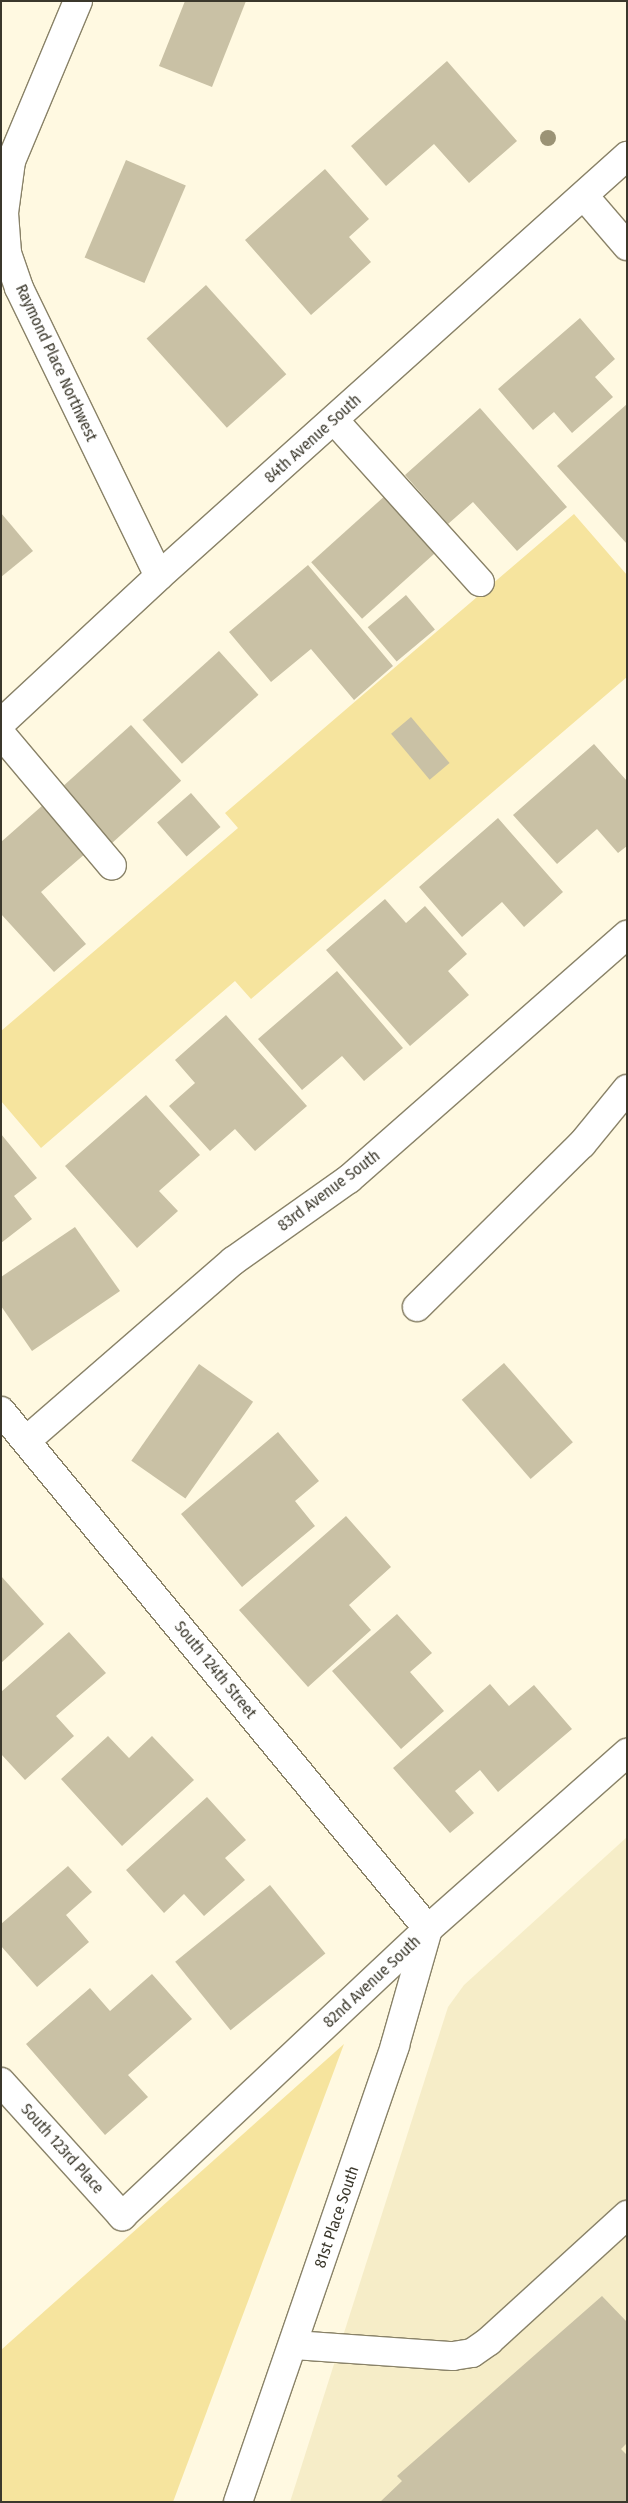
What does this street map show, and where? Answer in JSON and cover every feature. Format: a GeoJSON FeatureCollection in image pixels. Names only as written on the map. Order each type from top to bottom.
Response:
{"type":"FeatureCollection","features":[{"type":"Feature","properties":{"kind":"street","name":"Raymond Place Northwest"},"geometry":{"type":"LineString","coordinates":[[78,1],[11,161],[4,213],[8,253],[19,288],[159,576]]}},
{"type":"Feature","properties":{"kind":"street","name":"84th Avenue South"},"geometry":{"type":"LineString","coordinates":[[1,723],[159,576],[627,156]]}},
{"type":"Feature","properties":{"kind":"street"},"geometry":{"type":"LineString","coordinates":[[584,196],[627,246]]}},
{"type":"Feature","properties":{"kind":"street"},"geometry":{"type":"LineString","coordinates":[[334,420],[480,582]]}},
{"type":"Feature","properties":{"kind":"street"},"geometry":{"type":"LineString","coordinates":[[1,734],[112,866]]}},
{"type":"Feature","properties":{"kind":"street","name":"83rd Avenue South"},"geometry":{"type":"LineString","coordinates":[[26,1440],[233,1261],[363,1167],[627,935]]}},
{"type":"Feature","properties":{"kind":"street"},"geometry":{"type":"LineString","coordinates":[[417,1307],[582,1144],[627,1089]]}},
{"type":"Feature","properties":{"kind":"street","name":"South 124th Street"},"geometry":{"type":"LineString","coordinates":[[1,1410],[428,1929]]}},
{"type":"Feature","properties":{"kind":"street","name":"82nd Avenue South"},"geometry":{"type":"LineString","coordinates":[[122,2216],[428,1929],[627,1753]]}},
{"type":"Feature","properties":{"kind":"street","name":"81st Place South"},"geometry":{"type":"LineString","coordinates":[[238,2502],[294,2345],[395,2045],[428,1929]]}},
{"type":"Feature","properties":{"kind":"street","name":"South 123rd Place"},"geometry":{"type":"LineString","coordinates":[[1,2082],[122,2216]]}},
{"type":"Feature","properties":{"kind":"street"},"geometry":{"type":"LineString","coordinates":[[294,2345],[454,2356],[472,2353],[489,2341],[627,2215]]}},
{"type":"Feature","properties":{"kind":"shaded area"},"geometry":{"type":"Polygon","coordinates":[[[574,514],[627,575],[627,677],[251,999],[235,981],[41,1148],[1,1101],[1,1031],[238,828],[225,813],[574,514]]]}},
{"type":"Feature","properties":{"kind":"shaded area"},"geometry":{"type":"Polygon","coordinates":[[[627,1837],[627,2502],[290,2502],[448,2007],[464,1985],[627,1837]]]}},
{"type":"Feature","properties":{"kind":"shaded area"},"geometry":{"type":"Polygon","coordinates":[[[344,2044],[173,2502],[1,2502],[1,2350],[344,2044]]]}},
{"type":"Feature","properties":{"kind":"building"},"geometry":{"type":"Polygon","coordinates":[[[185,1],[246,1],[212,87],[159,66],[185,1]]]}},
{"type":"Feature","properties":{"kind":"building"},"geometry":{"type":"Polygon","coordinates":[[[447,61],[517,141],[469,183],[434,144],[386,186],[351,146],[447,61]]]}},
{"type":"Feature","properties":{"kind":"building"},"geometry":{"type":"Polygon","coordinates":[[[126,160],[186,185],[144,283],[85,258],[126,160]]]}},
{"type":"Feature","properties":{"kind":"building"},"geometry":{"type":"Polygon","coordinates":[[[325,169],[369,219],[349,237],[371,262],[311,315],[245,240],[325,169]]]}},
{"type":"Feature","properties":{"kind":"building"},"geometry":{"type":"Polygon","coordinates":[[[206,285],[286,374],[227,428],[147,339],[206,285]]]}},
{"type":"Feature","properties":{"kind":"building"},"geometry":{"type":"Polygon","coordinates":[[[580,318],[615,359],[595,377],[613,397],[572,433],[554,412],[533,430],[498,389],[580,318]]]}},
{"type":"Feature","properties":{"kind":"building"},"geometry":{"type":"Polygon","coordinates":[[[627,404],[627,544],[557,466],[627,404]]]}},
{"type":"Feature","properties":{"kind":"building"},"geometry":{"type":"Polygon","coordinates":[[[480,408],[567,507],[517,551],[473,502],[448,524],[405,475],[480,408]]]}},
{"type":"Feature","properties":{"kind":"building"},"geometry":{"type":"Polygon","coordinates":[[[387,494],[438,550],[362,619],[311,562],[387,494]]]}},
{"type":"Feature","properties":{"kind":"building"},"geometry":{"type":"Polygon","coordinates":[[[1,513],[33,551],[1,577],[1,513]]]}},
{"type":"Feature","properties":{"kind":"building"},"geometry":{"type":"Polygon","coordinates":[[[308,565],[393,666],[354,700],[311,649],[271,682],[229,632],[308,565]]]}},
{"type":"Feature","properties":{"kind":"building"},"geometry":{"type":"Polygon","coordinates":[[[406,595],[435,629],[397,662],[368,627],[406,595]]]}},
{"type":"Feature","properties":{"kind":"building"},"geometry":{"type":"Polygon","coordinates":[[[219,651],[258,695],[182,764],[142,720],[219,651]]]}},
{"type":"Feature","properties":{"kind":"building"},"geometry":{"type":"Polygon","coordinates":[[[411,717],[450,763],[430,780],[391,734],[411,717]]]}},
{"type":"Feature","properties":{"kind":"building"},"geometry":{"type":"Polygon","coordinates":[[[131,725],[181,781],[108,847],[57,791],[131,725]]]}},
{"type":"Feature","properties":{"kind":"building"},"geometry":{"type":"Polygon","coordinates":[[[594,744],[627,781],[627,846],[618,853],[597,829],[557,864],[513,815],[594,744]]]}},
{"type":"Feature","properties":{"kind":"building"},"geometry":{"type":"Polygon","coordinates":[[[191,793],[221,827],[187,856],[157,823],[191,793]]]}},
{"type":"Feature","properties":{"kind":"building"},"geometry":{"type":"Polygon","coordinates":[[[43,805],[86,853],[41,892],[86,944],[54,972],[1,914],[1,842],[43,805]]]}},
{"type":"Feature","properties":{"kind":"building"},"geometry":{"type":"Polygon","coordinates":[[[498,818],[563,892],[524,927],[502,902],[462,937],[419,887],[498,818]]]}},
{"type":"Feature","properties":{"kind":"building"},"geometry":{"type":"Polygon","coordinates":[[[385,899],[406,923],[425,906],[467,954],[448,971],[469,995],[410,1046],[326,950],[385,899]]]}},
{"type":"Feature","properties":{"kind":"building"},"geometry":{"type":"Polygon","coordinates":[[[337,971],[403,1048],[364,1081],[342,1056],[302,1090],[258,1039],[337,971]]]}},
{"type":"Feature","properties":{"kind":"building"},"geometry":{"type":"Polygon","coordinates":[[[226,1015],[307,1106],[255,1151],[235,1129],[210,1151],[169,1106],[195,1083],[175,1060],[226,1015]]]}},
{"type":"Feature","properties":{"kind":"building"},"geometry":{"type":"Polygon","coordinates":[[[146,1095],[200,1155],[159,1191],[178,1211],[137,1248],[65,1166],[146,1095]]]}},
{"type":"Feature","properties":{"kind":"building"},"geometry":{"type":"Polygon","coordinates":[[[1,1134],[37,1178],[14,1196],[32,1219],[1,1243],[1,1134]]]}},
{"type":"Feature","properties":{"kind":"building"},"geometry":{"type":"Polygon","coordinates":[[[75,1227],[120,1291],[32,1351],[1,1306],[1,1277],[75,1227]]]}},
{"type":"Feature","properties":{"kind":"building"},"geometry":{"type":"Polygon","coordinates":[[[504,1363],[573,1442],[531,1479],[462,1400],[504,1363]]]}},
{"type":"Feature","properties":{"kind":"building"},"geometry":{"type":"Polygon","coordinates":[[[199,1364],[253,1402],[185,1499],[131,1461],[199,1364]]]}},
{"type":"Feature","properties":{"kind":"building"},"geometry":{"type":"Polygon","coordinates":[[[278,1432],[319,1481],[295,1501],[315,1526],[242,1587],[181,1514],[278,1432]]]}},
{"type":"Feature","properties":{"kind":"building"},"geometry":{"type":"Polygon","coordinates":[[[346,1516],[391,1567],[349,1605],[371,1630],[308,1687],[239,1610],[346,1516]]]}},
{"type":"Feature","properties":{"kind":"building"},"geometry":{"type":"Polygon","coordinates":[[[1,1576],[44,1624],[1,1663],[1,1576]]]}},
{"type":"Feature","properties":{"kind":"building"},"geometry":{"type":"Polygon","coordinates":[[[397,1614],[432,1653],[410,1672],[444,1711],[401,1749],[332,1671],[397,1614]]]}},
{"type":"Feature","properties":{"kind":"building"},"geometry":{"type":"Polygon","coordinates":[[[69,1632],[106,1673],[56,1716],[74,1736],[25,1780],[1,1754],[1,1692],[69,1632]]]}},
{"type":"Feature","properties":{"kind":"building"},"geometry":{"type":"Polygon","coordinates":[[[490,1684],[509,1706],[534,1685],[572,1729],[498,1792],[480,1770],[455,1791],[474,1813],[450,1833],[393,1768],[490,1684]]]}},
{"type":"Feature","properties":{"kind":"building"},"geometry":{"type":"Polygon","coordinates":[[[108,1736],[129,1758],[152,1736],[194,1780],[122,1846],[61,1779],[108,1736]]]}},
{"type":"Feature","properties":{"kind":"building"},"geometry":{"type":"Polygon","coordinates":[[[207,1797],[246,1840],[225,1858],[245,1880],[204,1916],[184,1894],[164,1913],[126,1870],[207,1797]]]}},
{"type":"Feature","properties":{"kind":"building"},"geometry":{"type":"Polygon","coordinates":[[[68,1866],[92,1892],[66,1915],[89,1942],[37,1987],[1,1946],[1,1924],[68,1866]]]}},
{"type":"Feature","properties":{"kind":"building"},"geometry":{"type":"Polygon","coordinates":[[[270,1885],[325,1953],[231,2030],[175,1962],[270,1885]]]}},
{"type":"Feature","properties":{"kind":"building"},"geometry":{"type":"Polygon","coordinates":[[[152,1974],[192,2019],[128,2075],[148,2097],[105,2135],[26,2044],[90,1988],[110,2011],[152,1974]]]}},
{"type":"Feature","properties":{"kind":"building"},"geometry":{"type":"Polygon","coordinates":[[[602,2296],[627,2322],[627,2443],[621,2449],[627,2455],[627,2502],[380,2502],[402,2481],[397,2476],[602,2296]]]}}]}
